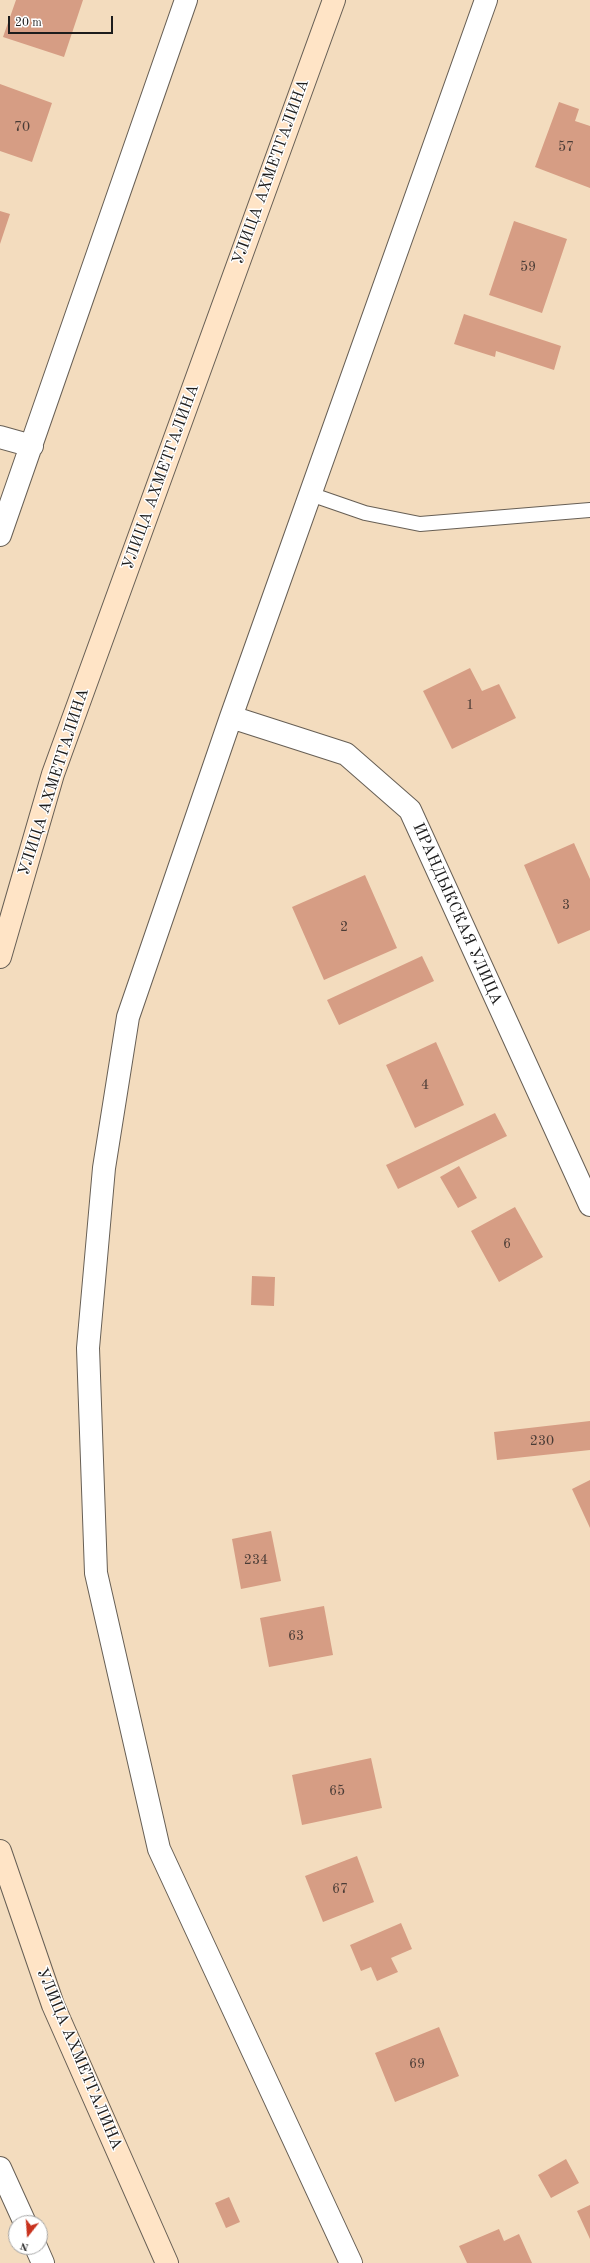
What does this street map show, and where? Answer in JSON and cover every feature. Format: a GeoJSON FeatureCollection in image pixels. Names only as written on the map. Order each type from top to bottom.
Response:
{"type":"FeatureCollection","features":[{"type":"Feature","properties":{"kind":"main road","name":"УЛИЦА АХМЕТГАЛИНА"},"geometry":{"type":"LineString","coordinates":[[0,957],[53,774],[334,0]]}},
{"type":"Feature","properties":{"kind":"main road","name":"УЛИЦА АХМЕТГАЛИНА"},"geometry":{"type":"LineString","coordinates":[[0,1851],[53,2005],[167,2263]]}},
{"type":"Feature","properties":{"kind":"street"},"geometry":{"type":"LineString","coordinates":[[0,535],[186,0]]}},
{"type":"Feature","properties":{"kind":"street"},"geometry":{"type":"LineString","coordinates":[[351,2263],[159,1849],[96,1573],[88,1348],[104,1168],[128,1017],[231,717],[486,0]]}},
{"type":"Feature","properties":{"kind":"street"},"geometry":{"type":"LineString","coordinates":[[0,436],[32,446]]}},
{"type":"Feature","properties":{"kind":"street","name":"ИРАНДЫКСКАЯ УЛИЦА"},"geometry":{"type":"LineString","coordinates":[[231,717],[346,754],[410,810],[590,1205]]}},
{"type":"Feature","properties":{"kind":"street"},"geometry":{"type":"LineString","coordinates":[[0,2168],[21,2215]]}},
{"type":"Feature","properties":{"kind":"lane"},"geometry":{"type":"LineString","coordinates":[[310,494],[365,513],[420,524],[590,510]]}},
{"type":"Feature","properties":{"kind":"building"},"geometry":{"type":"Polygon","coordinates":[[[16,0],[83,0],[64,57],[3,37],[16,0]]]}},
{"type":"Feature","properties":{"kind":"building"},"geometry":{"type":"Polygon","coordinates":[[[0,84],[52,103],[32,162],[0,151],[0,84]]]}},
{"type":"Feature","properties":{"kind":"building"},"geometry":{"type":"Polygon","coordinates":[[[559,102],[579,109],[575,121],[590,126],[590,188],[535,167],[559,102]]]}},
{"type":"Feature","properties":{"kind":"building"},"geometry":{"type":"Polygon","coordinates":[[[0,211],[10,214],[0,244],[0,211]]]}},
{"type":"Feature","properties":{"kind":"building"},"geometry":{"type":"Polygon","coordinates":[[[514,221],[567,239],[542,313],[489,295],[514,221]]]}},
{"type":"Feature","properties":{"kind":"building"},"geometry":{"type":"Polygon","coordinates":[[[464,314],[561,346],[554,370],[496,351],[495,357],[454,344],[464,314]]]}},
{"type":"Feature","properties":{"kind":"building"},"geometry":{"type":"Polygon","coordinates":[[[470,668],[482,691],[499,684],[516,718],[452,749],[423,691],[470,668]]]}},
{"type":"Feature","properties":{"kind":"building"},"geometry":{"type":"Polygon","coordinates":[[[574,843],[590,879],[590,930],[558,944],[524,865],[574,843]]]}},
{"type":"Feature","properties":{"kind":"building"},"geometry":{"type":"Polygon","coordinates":[[[365,875],[397,948],[324,980],[292,907],[365,875]]]}},
{"type":"Feature","properties":{"kind":"building"},"geometry":{"type":"Polygon","coordinates":[[[422,956],[434,981],[339,1025],[327,1000],[422,956]]]}},
{"type":"Feature","properties":{"kind":"building"},"geometry":{"type":"Polygon","coordinates":[[[436,1042],[464,1105],[415,1128],[386,1065],[436,1042]]]}},
{"type":"Feature","properties":{"kind":"building"},"geometry":{"type":"Polygon","coordinates":[[[495,1113],[507,1136],[398,1189],[386,1165],[495,1113]]]}},
{"type":"Feature","properties":{"kind":"building"},"geometry":{"type":"Polygon","coordinates":[[[459,1166],[477,1198],[458,1208],[440,1177],[459,1166]]]}},
{"type":"Feature","properties":{"kind":"building"},"geometry":{"type":"Polygon","coordinates":[[[515,1207],[543,1257],[499,1282],[471,1231],[515,1207]]]}},
{"type":"Feature","properties":{"kind":"building"},"geometry":{"type":"Polygon","coordinates":[[[252,1276],[275,1277],[274,1306],[251,1305],[252,1276]]]}},
{"type":"Feature","properties":{"kind":"building"},"geometry":{"type":"Polygon","coordinates":[[[590,1421],[590,1450],[497,1460],[494,1432],[590,1421]]]}},
{"type":"Feature","properties":{"kind":"building"},"geometry":{"type":"Polygon","coordinates":[[[590,1480],[590,1528],[572,1489],[590,1480]]]}},
{"type":"Feature","properties":{"kind":"building"},"geometry":{"type":"Polygon","coordinates":[[[271,1531],[281,1581],[241,1589],[232,1539],[271,1531]]]}},
{"type":"Feature","properties":{"kind":"building"},"geometry":{"type":"Polygon","coordinates":[[[324,1606],[333,1655],[269,1667],[260,1618],[324,1606]]]}},
{"type":"Feature","properties":{"kind":"building"},"geometry":{"type":"Polygon","coordinates":[[[371,1758],[382,1808],[302,1825],[292,1775],[371,1758]]]}},
{"type":"Feature","properties":{"kind":"building"},"geometry":{"type":"Polygon","coordinates":[[[357,1856],[374,1902],[323,1922],[305,1876],[357,1856]]]}},
{"type":"Feature","properties":{"kind":"building"},"geometry":{"type":"Polygon","coordinates":[[[401,1923],[412,1949],[391,1958],[398,1972],[377,1981],[371,1967],[361,1971],[350,1945],[401,1923]]]}},
{"type":"Feature","properties":{"kind":"building"},"geometry":{"type":"Polygon","coordinates":[[[439,2027],[459,2076],[395,2102],[375,2053],[439,2027]]]}},
{"type":"Feature","properties":{"kind":"building"},"geometry":{"type":"Polygon","coordinates":[[[566,2159],[579,2183],[551,2198],[538,2175],[566,2159]]]}},
{"type":"Feature","properties":{"kind":"building"},"geometry":{"type":"Polygon","coordinates":[[[229,2197],[240,2222],[226,2228],[215,2203],[229,2197]]]}},
{"type":"Feature","properties":{"kind":"building"},"geometry":{"type":"Polygon","coordinates":[[[590,2205],[590,2239],[577,2211],[590,2205]]]}},
{"type":"Feature","properties":{"kind":"building"},"geometry":{"type":"Polygon","coordinates":[[[499,2229],[504,2241],[519,2234],[532,2263],[467,2263],[459,2246],[499,2229]]]}}]}
